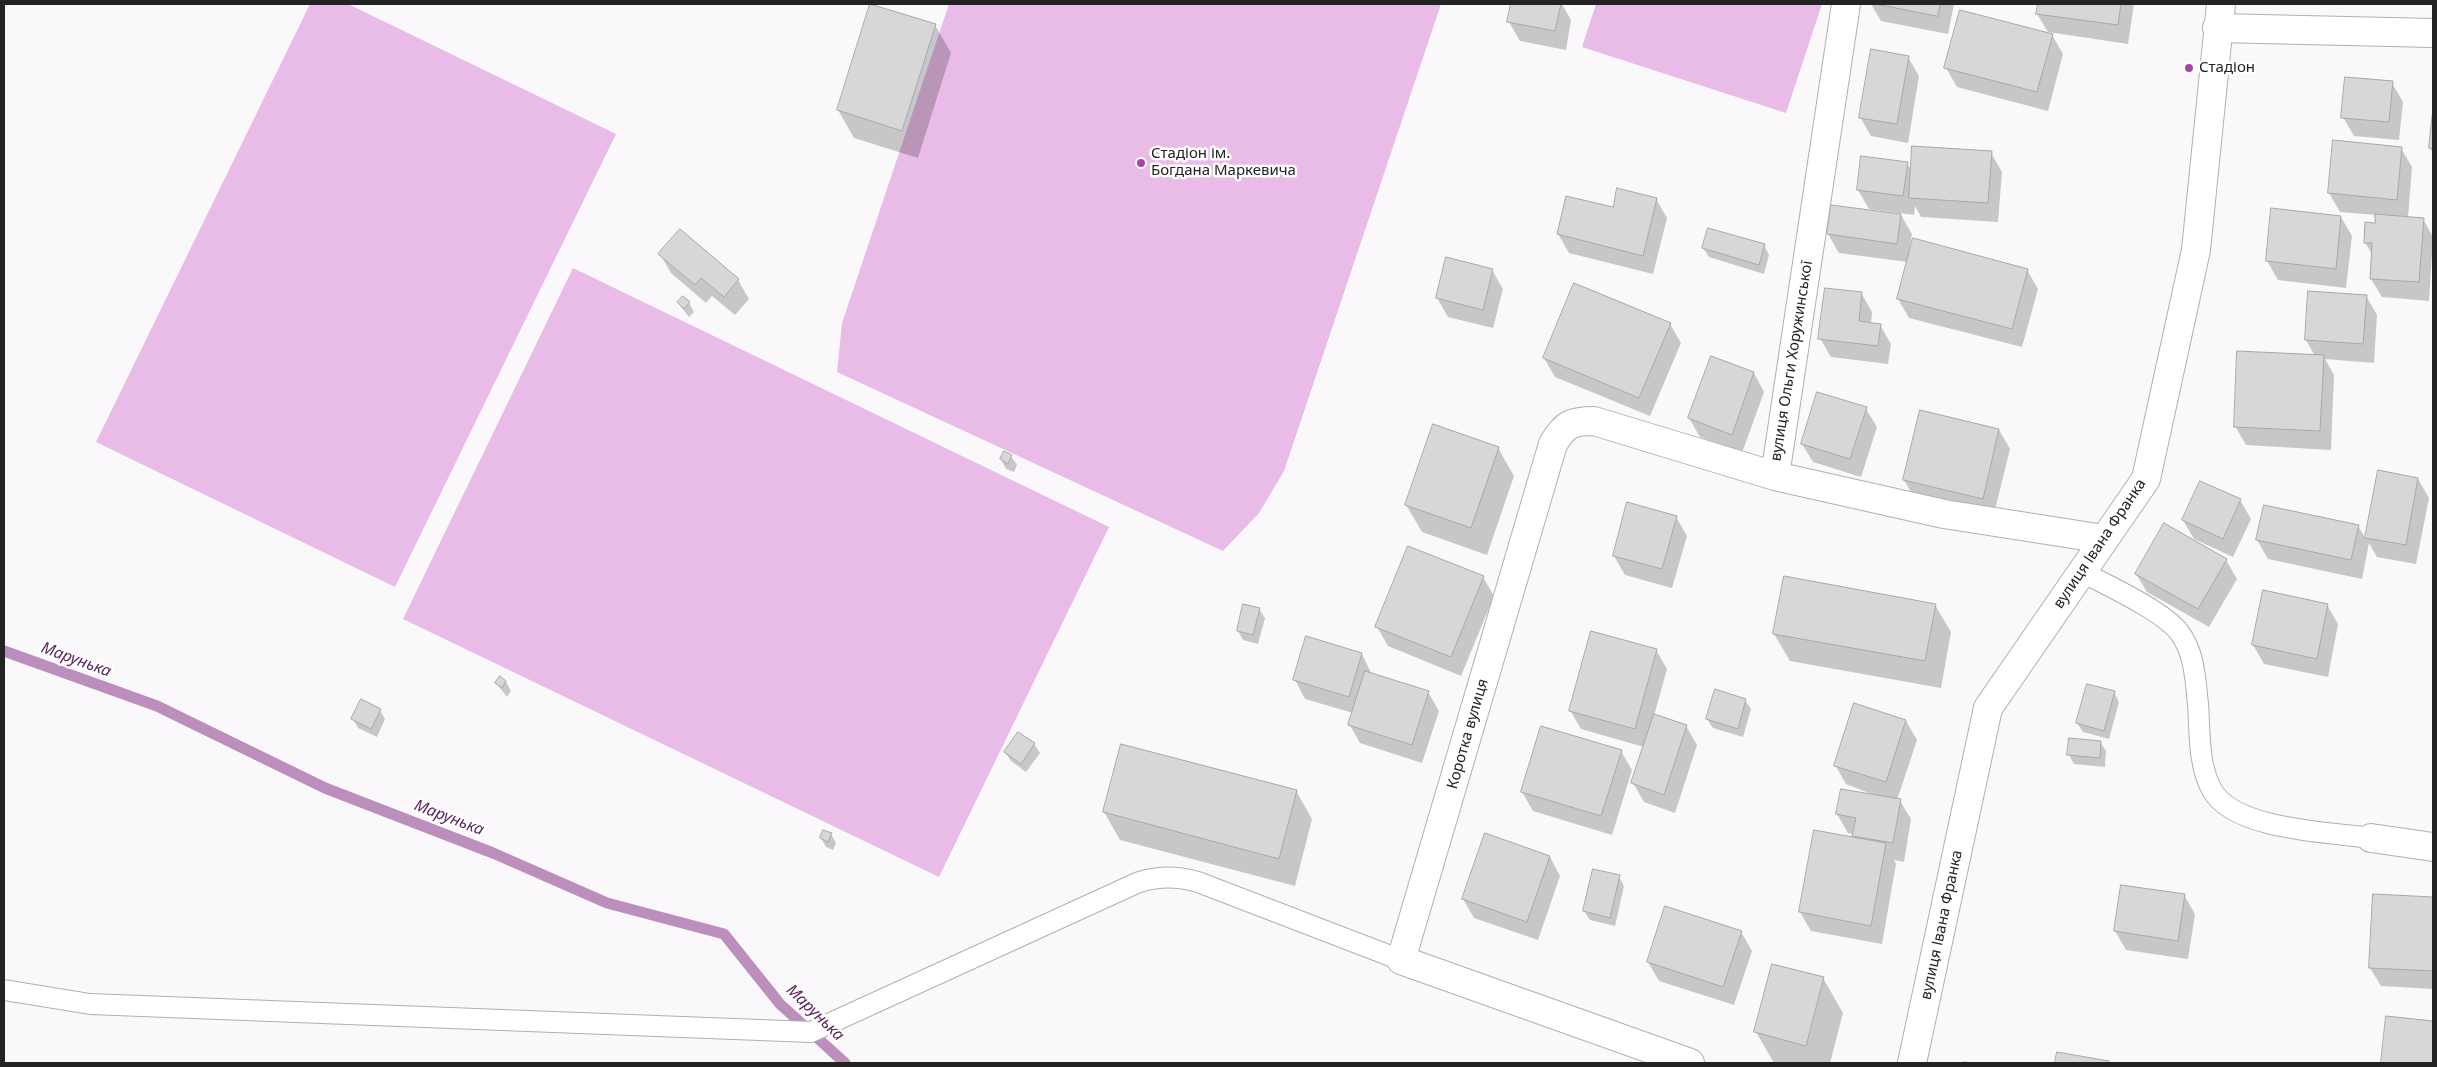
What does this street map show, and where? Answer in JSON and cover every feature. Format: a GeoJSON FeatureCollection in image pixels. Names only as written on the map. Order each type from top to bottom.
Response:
{"type":"FeatureCollection","features":[{"type":"Feature","properties":{"kind":"street","name":"вулиця Ольги Хоружинської"},"geometry":{"type":"LineString","coordinates":[[1846,4],[1775,476],[1944,514],[2104,539]]}},
{"type":"Feature","properties":{"kind":"street"},"geometry":{"type":"LineString","coordinates":[[2219,16],[2433,33]]}},
{"type":"Feature","properties":{"kind":"street","name":"вулиця Івана Франка"},"geometry":{"type":"LineString","coordinates":[[1912,1063],[1988,708],[2146,479],[2196,250],[2219,16]]}},
{"type":"Feature","properties":{"kind":"street","name":"Коротка вулиця"},"geometry":{"type":"LineString","coordinates":[[1402,960],[1550,453],[1562,429],[1576,421],[1594,421],[1775,476]]}},
{"type":"Feature","properties":{"kind":"street"},"geometry":{"type":"LineString","coordinates":[[2371,838],[2433,847]]}},
{"type":"Feature","properties":{"kind":"street"},"geometry":{"type":"LineString","coordinates":[[1402,960],[1690,1063]]}},
{"type":"Feature","properties":{"kind":"lane"},"geometry":{"type":"LineString","coordinates":[[2082,572],[2162,616],[2178,630],[2189,647],[2194,667],[2203,763],[2212,790],[2232,811],[2258,822],[2371,838]]}},
{"type":"Feature","properties":{"kind":"lane"},"geometry":{"type":"LineString","coordinates":[[4,990],[90,1004],[810,1032],[1139,882],[1158,877],[1179,877],[1198,882],[1402,960]]}},
{"type":"Feature","properties":{"kind":"shaded area"},"geometry":{"type":"Polygon","coordinates":[[[310,4],[348,4],[616,134],[395,587],[96,442],[310,4]]]}},
{"type":"Feature","properties":{"kind":"shaded area","name":"Стадіон ім. Богдана Маркевича"},"geometry":{"type":"Polygon","coordinates":[[[949,4],[1441,4],[1284,471],[1259,513],[1223,551],[837,372],[842,323],[949,4]]]}},
{"type":"Feature","properties":{"kind":"shaded area"},"geometry":{"type":"Polygon","coordinates":[[[1596,4],[1822,4],[1786,113],[1582,47],[1596,4]]]}},
{"type":"Feature","properties":{"kind":"shaded area"},"geometry":{"type":"Polygon","coordinates":[[[573,268],[1109,527],[939,877],[403,619],[573,268]]]}},
{"type":"Feature","properties":{"kind":"building"},"geometry":{"type":"Polygon","coordinates":[[[870,4],[936,24],[902,131],[837,110],[870,4]]]}},
{"type":"Feature","properties":{"kind":"building"},"geometry":{"type":"Polygon","coordinates":[[[1511,4],[1561,4],[1555,31],[1507,22],[1511,4]]]}},
{"type":"Feature","properties":{"kind":"building"},"geometry":{"type":"Polygon","coordinates":[[[1876,4],[1940,4],[1938,16],[1876,4]]]}},
{"type":"Feature","properties":{"kind":"building"},"geometry":{"type":"Polygon","coordinates":[[[2038,4],[2121,4],[2118,25],[2036,14],[2038,4]]]}},
{"type":"Feature","properties":{"kind":"building"},"geometry":{"type":"Polygon","coordinates":[[[1960,10],[2053,34],[2037,92],[1944,68],[1960,10]]]}},
{"type":"Feature","properties":{"kind":"building"},"geometry":{"type":"Polygon","coordinates":[[[1871,49],[1909,56],[1897,124],[1859,118],[1871,49]]]}},
{"type":"Feature","properties":{"kind":"building"},"geometry":{"type":"Polygon","coordinates":[[[2345,77],[2393,81],[2389,122],[2341,118],[2345,77]]]}},
{"type":"Feature","properties":{"kind":"building"},"geometry":{"type":"Polygon","coordinates":[[[2433,108],[2433,149],[2429,148],[2433,108]]]}},
{"type":"Feature","properties":{"kind":"building"},"geometry":{"type":"Polygon","coordinates":[[[2333,140],[2402,147],[2397,200],[2328,193],[2333,140]]]}},
{"type":"Feature","properties":{"kind":"building"},"geometry":{"type":"Polygon","coordinates":[[[1912,146],[1992,151],[1988,203],[1909,198],[1912,146]]]}},
{"type":"Feature","properties":{"kind":"building"},"geometry":{"type":"Polygon","coordinates":[[[1861,156],[1908,162],[1903,196],[1857,190],[1861,156]]]}},
{"type":"Feature","properties":{"kind":"building"},"geometry":{"type":"Polygon","coordinates":[[[1617,188],[1657,198],[1643,256],[1557,234],[1566,196],[1613,207],[1617,188]]]}},
{"type":"Feature","properties":{"kind":"building"},"geometry":{"type":"Polygon","coordinates":[[[1831,205],[1901,214],[1897,244],[1827,234],[1831,205]]]}},
{"type":"Feature","properties":{"kind":"building"},"geometry":{"type":"Polygon","coordinates":[[[2271,208],[2341,216],[2336,269],[2266,261],[2271,208]]]}},
{"type":"Feature","properties":{"kind":"building"},"geometry":{"type":"Polygon","coordinates":[[[2375,214],[2424,218],[2419,282],[2370,279],[2372,243],[2364,243],[2365,222],[2375,223],[2375,214]]]}},
{"type":"Feature","properties":{"kind":"building"},"geometry":{"type":"Polygon","coordinates":[[[1708,228],[1765,244],[1759,265],[1702,248],[1708,228]]]}},
{"type":"Feature","properties":{"kind":"building"},"geometry":{"type":"Polygon","coordinates":[[[680,229],[739,279],[724,297],[701,278],[695,285],[658,254],[680,229]]]}},
{"type":"Feature","properties":{"kind":"building"},"geometry":{"type":"Polygon","coordinates":[[[1913,238],[2028,269],[2012,329],[1897,299],[1913,238]]]}},
{"type":"Feature","properties":{"kind":"building"},"geometry":{"type":"Polygon","coordinates":[[[1446,257],[1493,269],[1483,310],[1436,298],[1446,257]]]}},
{"type":"Feature","properties":{"kind":"building"},"geometry":{"type":"Polygon","coordinates":[[[1574,283],[1671,323],[1639,398],[1543,358],[1574,283]]]}},
{"type":"Feature","properties":{"kind":"building"},"geometry":{"type":"Polygon","coordinates":[[[1825,288],[1862,292],[1859,321],[1881,324],[1878,346],[1818,339],[1825,288]]]}},
{"type":"Feature","properties":{"kind":"building"},"geometry":{"type":"Polygon","coordinates":[[[2308,291],[2367,295],[2363,344],[2305,340],[2308,291]]]}},
{"type":"Feature","properties":{"kind":"building"},"geometry":{"type":"Polygon","coordinates":[[[683,296],[690,302],[684,309],[677,302],[683,296]]]}},
{"type":"Feature","properties":{"kind":"building"},"geometry":{"type":"Polygon","coordinates":[[[2237,351],[2324,355],[2320,431],[2234,427],[2237,351]]]}},
{"type":"Feature","properties":{"kind":"building"},"geometry":{"type":"Polygon","coordinates":[[[1711,356],[1754,372],[1732,435],[1688,418],[1711,356]]]}},
{"type":"Feature","properties":{"kind":"building"},"geometry":{"type":"Polygon","coordinates":[[[1817,392],[1867,407],[1850,459],[1801,444],[1817,392]]]}},
{"type":"Feature","properties":{"kind":"building"},"geometry":{"type":"Polygon","coordinates":[[[1920,410],[1999,429],[1983,499],[1903,480],[1920,410]]]}},
{"type":"Feature","properties":{"kind":"building"},"geometry":{"type":"Polygon","coordinates":[[[1433,424],[1499,447],[1471,528],[1405,505],[1433,424]]]}},
{"type":"Feature","properties":{"kind":"building"},"geometry":{"type":"Polygon","coordinates":[[[1004,451],[1012,455],[1008,464],[1000,459],[1004,451]]]}},
{"type":"Feature","properties":{"kind":"building"},"geometry":{"type":"Polygon","coordinates":[[[2378,470],[2418,478],[2406,545],[2365,538],[2378,470]]]}},
{"type":"Feature","properties":{"kind":"building"},"geometry":{"type":"Polygon","coordinates":[[[2200,481],[2241,499],[2223,539],[2182,520],[2200,481]]]}},
{"type":"Feature","properties":{"kind":"building"},"geometry":{"type":"Polygon","coordinates":[[[1627,502],[1677,516],[1662,569],[1613,556],[1627,502]]]}},
{"type":"Feature","properties":{"kind":"building"},"geometry":{"type":"Polygon","coordinates":[[[2264,505],[2359,525],[2351,560],[2256,540],[2264,505]]]}},
{"type":"Feature","properties":{"kind":"building"},"geometry":{"type":"Polygon","coordinates":[[[2164,523],[2227,559],[2198,609],[2135,574],[2164,523]]]}},
{"type":"Feature","properties":{"kind":"building"},"geometry":{"type":"Polygon","coordinates":[[[1408,546],[1484,576],[1451,657],[1375,627],[1408,546]]]}},
{"type":"Feature","properties":{"kind":"building"},"geometry":{"type":"Polygon","coordinates":[[[1784,576],[1936,604],[1925,661],[1773,634],[1784,576]]]}},
{"type":"Feature","properties":{"kind":"building"},"geometry":{"type":"Polygon","coordinates":[[[2263,590],[2328,604],[2317,659],[2252,645],[2263,590]]]}},
{"type":"Feature","properties":{"kind":"building"},"geometry":{"type":"Polygon","coordinates":[[[1243,604],[1260,608],[1253,635],[1237,631],[1243,604]]]}},
{"type":"Feature","properties":{"kind":"building"},"geometry":{"type":"Polygon","coordinates":[[[1591,631],[1657,649],[1635,729],[1569,711],[1591,631]]]}},
{"type":"Feature","properties":{"kind":"building"},"geometry":{"type":"Polygon","coordinates":[[[1306,636],[1362,653],[1349,697],[1293,680],[1306,636]]]}},
{"type":"Feature","properties":{"kind":"building"},"geometry":{"type":"Polygon","coordinates":[[[1365,671],[1429,691],[1412,745],[1348,725],[1365,671]]]}},
{"type":"Feature","properties":{"kind":"building"},"geometry":{"type":"Polygon","coordinates":[[[500,676],[506,681],[502,688],[495,683],[500,676]]]}},
{"type":"Feature","properties":{"kind":"building"},"geometry":{"type":"Polygon","coordinates":[[[2087,684],[2115,691],[2104,731],[2076,723],[2087,684]]]}},
{"type":"Feature","properties":{"kind":"building"},"geometry":{"type":"Polygon","coordinates":[[[1715,689],[1746,699],[1738,729],[1706,719],[1715,689]]]}},
{"type":"Feature","properties":{"kind":"building"},"geometry":{"type":"Polygon","coordinates":[[[361,699],[381,709],[371,729],[351,719],[361,699]]]}},
{"type":"Feature","properties":{"kind":"building"},"geometry":{"type":"Polygon","coordinates":[[[1854,703],[1906,720],[1886,782],[1834,766],[1854,703]]]}},
{"type":"Feature","properties":{"kind":"building"},"geometry":{"type":"Polygon","coordinates":[[[1654,714],[1687,725],[1664,795],[1631,783],[1654,714]]]}},
{"type":"Feature","properties":{"kind":"building"},"geometry":{"type":"Polygon","coordinates":[[[1541,726],[1622,750],[1601,816],[1521,792],[1541,726]]]}},
{"type":"Feature","properties":{"kind":"building"},"geometry":{"type":"Polygon","coordinates":[[[1018,732],[1035,743],[1021,764],[1004,752],[1018,732]]]}},
{"type":"Feature","properties":{"kind":"building"},"geometry":{"type":"Polygon","coordinates":[[[2069,738],[2101,741],[2100,758],[2067,755],[2069,738]]]}},
{"type":"Feature","properties":{"kind":"building"},"geometry":{"type":"Polygon","coordinates":[[[1121,744],[1297,790],[1279,859],[1103,812],[1121,744]]]}},
{"type":"Feature","properties":{"kind":"building"},"geometry":{"type":"Polygon","coordinates":[[[1841,789],[1901,799],[1893,843],[1852,836],[1856,818],[1836,814],[1841,789]]]}},
{"type":"Feature","properties":{"kind":"building"},"geometry":{"type":"Polygon","coordinates":[[[823,830],[832,833],[828,842],[820,838],[823,830]]]}},
{"type":"Feature","properties":{"kind":"building"},"geometry":{"type":"Polygon","coordinates":[[[1814,830],[1886,843],[1871,926],[1799,912],[1814,830]]]}},
{"type":"Feature","properties":{"kind":"building"},"geometry":{"type":"Polygon","coordinates":[[[1485,833],[1550,856],[1527,922],[1462,899],[1485,833]]]}},
{"type":"Feature","properties":{"kind":"building"},"geometry":{"type":"Polygon","coordinates":[[[1593,869],[1620,875],[1610,918],[1583,911],[1593,869]]]}},
{"type":"Feature","properties":{"kind":"building"},"geometry":{"type":"Polygon","coordinates":[[[2121,885],[2185,894],[2178,941],[2114,931],[2121,885]]]}},
{"type":"Feature","properties":{"kind":"building"},"geometry":{"type":"Polygon","coordinates":[[[2373,894],[2433,897],[2433,971],[2369,968],[2373,894]]]}},
{"type":"Feature","properties":{"kind":"building"},"geometry":{"type":"Polygon","coordinates":[[[1665,906],[1742,931],[1723,987],[1647,962],[1665,906]]]}},
{"type":"Feature","properties":{"kind":"building"},"geometry":{"type":"Polygon","coordinates":[[[1772,964],[1824,977],[1806,1046],[1754,1032],[1772,964]]]}},
{"type":"Feature","properties":{"kind":"building"},"geometry":{"type":"Polygon","coordinates":[[[2386,1016],[2433,1021],[2433,1063],[2381,1063],[2386,1016]]]}},
{"type":"Feature","properties":{"kind":"building"},"geometry":{"type":"Polygon","coordinates":[[[2057,1052],[2109,1061],[2109,1063],[2055,1063],[2057,1052]]]}},
{"type":"Feature","properties":{"kind":"waterway","name":"Марунька"},"geometry":{"type":"LineString","coordinates":[[4,651],[157,706],[325,788],[493,853],[607,903],[724,934],[780,1004],[845,1063]]}},
{"type":"Feature","properties":{"kind":"place","name":"Стадіон"},"geometry":{"type":"Point","coordinates":[2189,68]}},
{"type":"Feature","properties":{"kind":"place","name":"Стадіон ім. Богдана Маркевича"},"geometry":{"type":"Point","coordinates":[1141,163]}}]}
